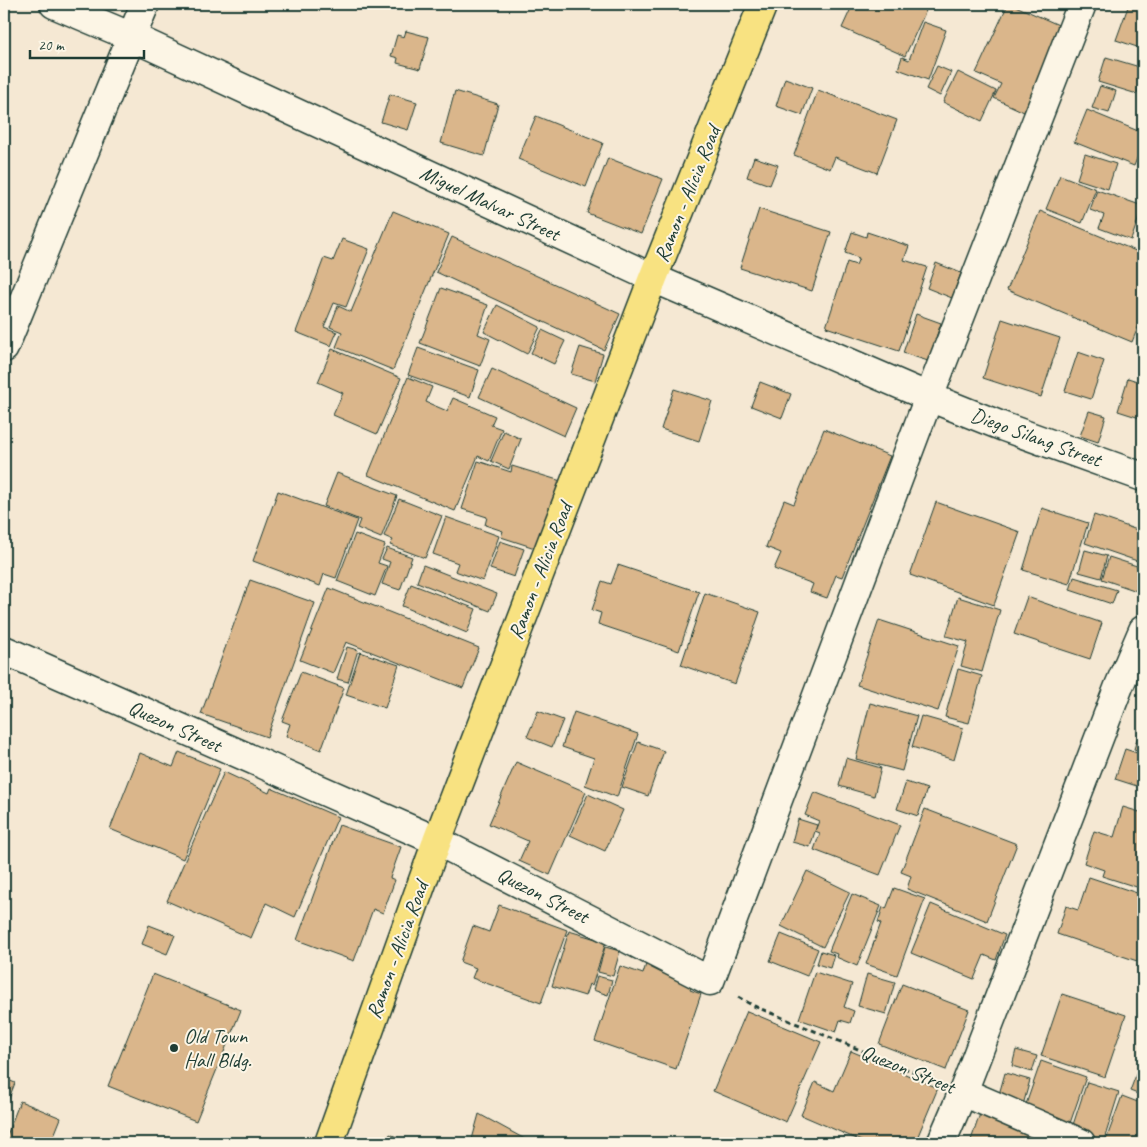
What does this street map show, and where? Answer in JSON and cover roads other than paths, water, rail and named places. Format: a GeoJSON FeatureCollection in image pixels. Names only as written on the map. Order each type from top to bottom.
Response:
{"type":"FeatureCollection","features":[{"type":"Feature","properties":{"kind":"main road","name":"Ramon - Alicia Road"},"geometry":{"type":"LineString","coordinates":[[329,1143],[436,841],[653,278],[763,4]]}},
{"type":"Feature","properties":{"kind":"street","name":"Miguel Malvar Street"},"geometry":{"type":"LineString","coordinates":[[54,4],[132,38],[653,278],[928,397]]}},
{"type":"Feature","properties":{"kind":"street"},"geometry":{"type":"LineString","coordinates":[[4,348],[146,4]]}},
{"type":"Feature","properties":{"kind":"street"},"geometry":{"type":"LineString","coordinates":[[928,397],[1082,4]]}},
{"type":"Feature","properties":{"kind":"street","name":"Diego Silang Street"},"geometry":{"type":"LineString","coordinates":[[928,397],[1004,427],[1143,477]]}},
{"type":"Feature","properties":{"kind":"street","name":"Quezon Street"},"geometry":{"type":"LineString","coordinates":[[4,650],[436,841],[710,981],[928,397]]}},
{"type":"Feature","properties":{"kind":"street"},"geometry":{"type":"LineString","coordinates":[[941,1143],[963,1092],[1119,686],[1143,630]]}},
{"type":"Feature","properties":{"kind":"street","name":"Quezon Street"},"geometry":{"type":"LineString","coordinates":[[963,1092],[1081,1143]]}},
{"type":"Feature","properties":{"kind":"place","name":"Old Town Hall Bldg."},"geometry":{"type":"Point","coordinates":[174,1048]}}]}
